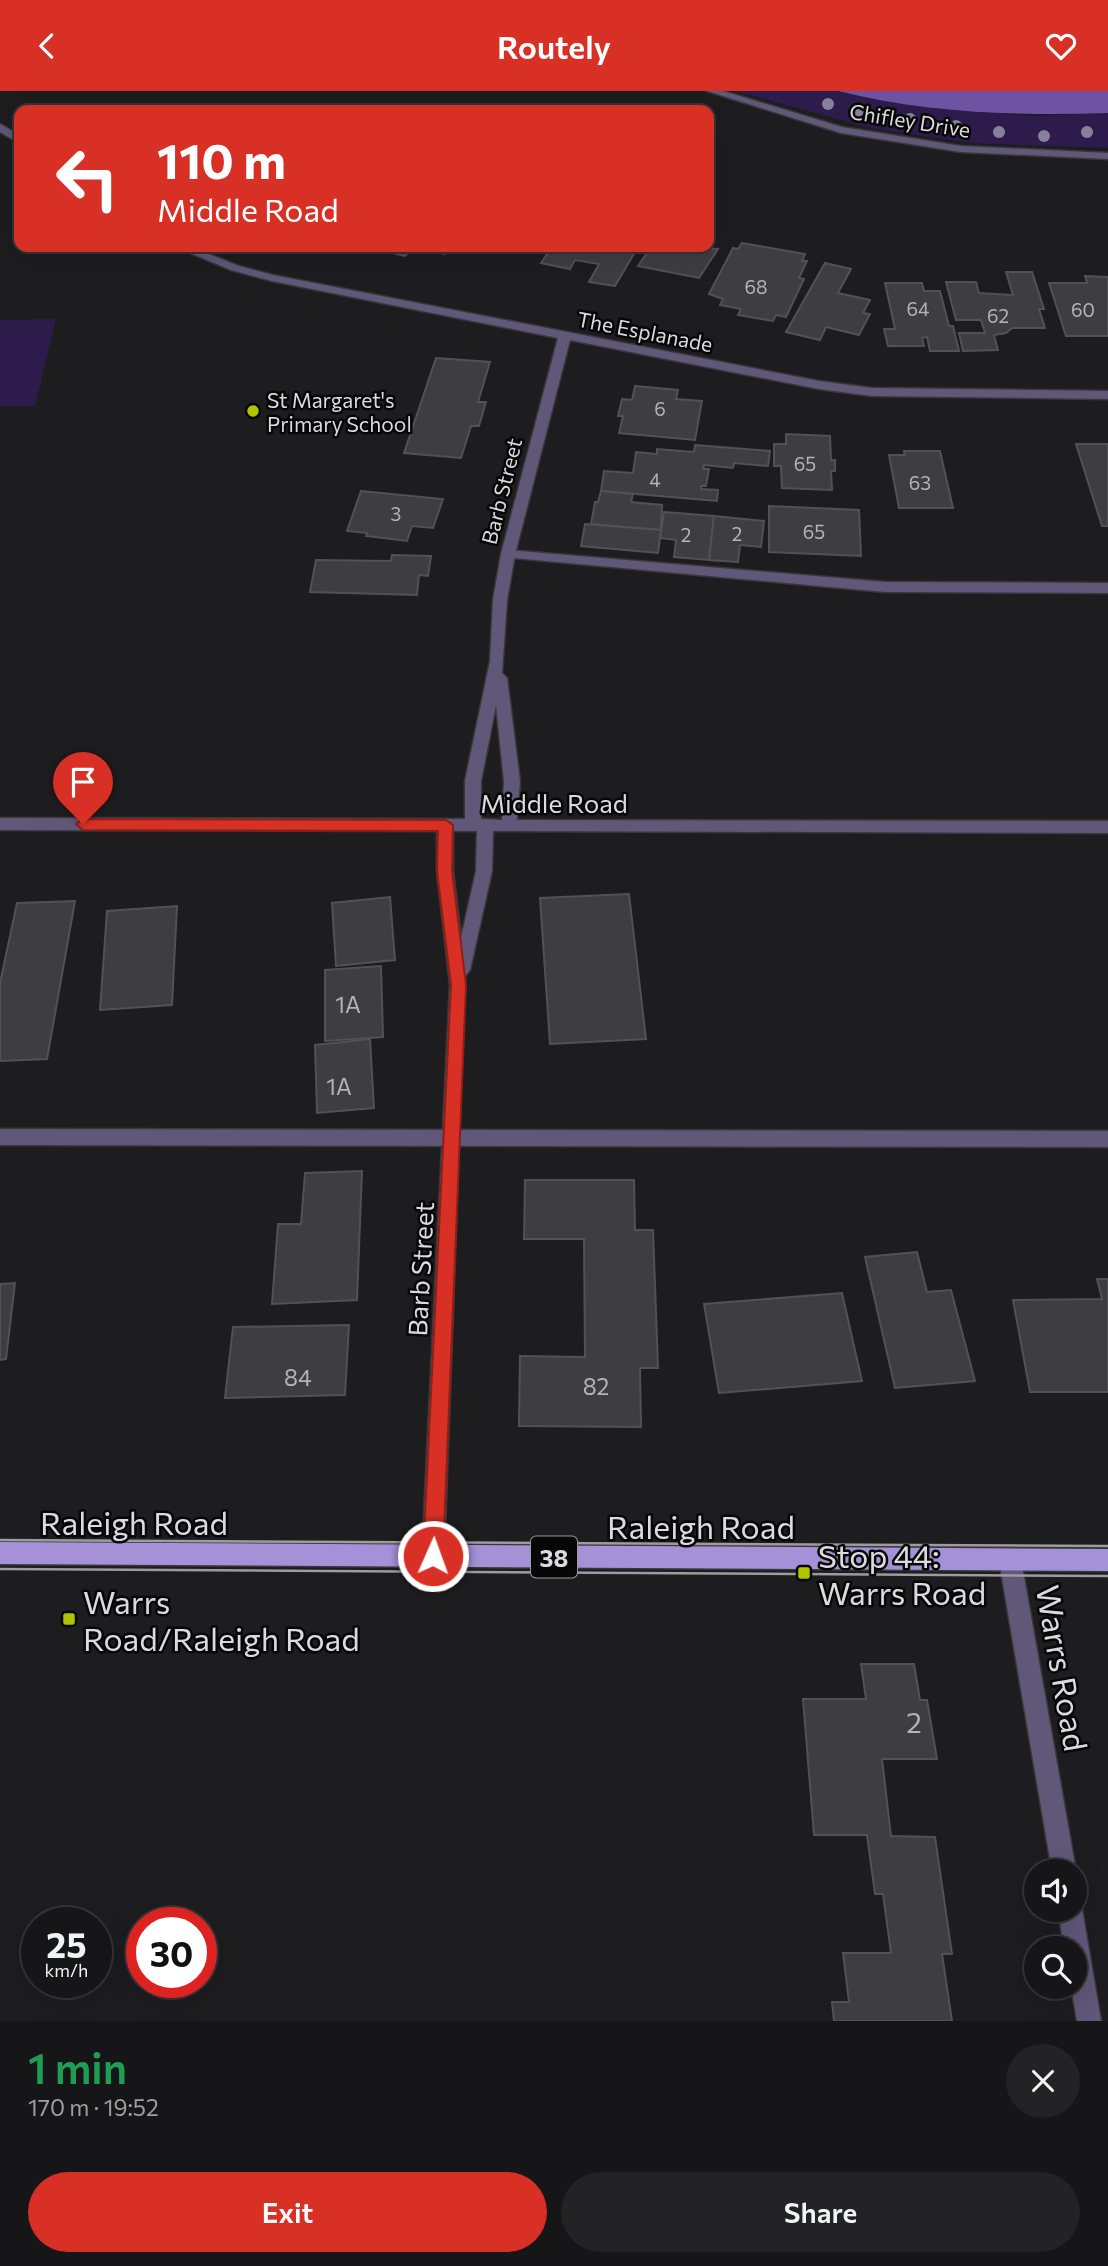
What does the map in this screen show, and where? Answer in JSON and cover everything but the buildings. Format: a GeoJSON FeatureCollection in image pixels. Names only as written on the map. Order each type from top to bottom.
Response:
{"type":"FeatureCollection","features":[{"type":"Feature","properties":{"kind":"main road","name":"Raleigh Road"},"geometry":{"type":"LineString","coordinates":[[0,1553],[1108,1560]]}},
{"type":"Feature","properties":{"kind":"street","name":"Chifley Drive"},"geometry":{"type":"LineString","coordinates":[[712,91],[841,130],[961,149],[1108,156]]}},
{"type":"Feature","properties":{"kind":"street","name":"The Esplanade"},"geometry":{"type":"LineString","coordinates":[[195,252],[235,268],[272,278],[819,385],[872,392],[1108,395]]}},
{"type":"Feature","properties":{"kind":"street","name":"Barb Street"},"geometry":{"type":"LineString","coordinates":[[509,826],[512,781],[498,661],[500,600],[508,554],[565,335]]}},
{"type":"Feature","properties":{"kind":"street"},"geometry":{"type":"LineString","coordinates":[[508,554],[885,587],[1108,588]]}},
{"type":"Feature","properties":{"kind":"street","name":"Barb Street"},"geometry":{"type":"LineString","coordinates":[[458,985],[484,871],[473,781],[498,661]]}},
{"type":"Feature","properties":{"kind":"street","name":"Middle Road"},"geometry":{"type":"LineString","coordinates":[[0,824],[1108,827]]}},
{"type":"Feature","properties":{"kind":"street","name":"Barb Street"},"geometry":{"type":"LineString","coordinates":[[433,1556],[458,985],[445,871],[446,825]]}},
{"type":"Feature","properties":{"kind":"street"},"geometry":{"type":"LineString","coordinates":[[0,1137],[1108,1139]]}},
{"type":"Feature","properties":{"kind":"street","name":"Warrs Road"},"geometry":{"type":"LineString","coordinates":[[1010,1560],[1062,1859]]}},
{"type":"Feature","properties":{"kind":"street"},"geometry":{"type":"LineString","coordinates":[[1072,1922],[1089,2021]]}},
{"type":"Feature","properties":{"kind":"shaded area"},"geometry":{"type":"Polygon","coordinates":[[[735,91],[838,91],[930,106],[1032,116],[1108,113],[1108,148],[971,143],[870,128],[735,91]]]}},
{"type":"Feature","properties":{"kind":"shaded area"},"geometry":{"type":"Polygon","coordinates":[[[838,91],[1108,91],[1108,113],[972,111],[904,104],[838,91]]]}},
{"type":"Feature","properties":{"kind":"shaded area"},"geometry":{"type":"Polygon","coordinates":[[[56,319],[35,406],[0,406],[0,320],[56,319]]]}},
{"type":"Feature","properties":{"kind":"tram line"},"geometry":{"type":"LineString","coordinates":[[0,1540],[1108,1546]]}},
{"type":"Feature","properties":{"kind":"tram line"},"geometry":{"type":"LineString","coordinates":[[0,1569],[1108,1576]]}},
{"type":"Feature","properties":{"kind":"place","name":"St Margaret's Primary School"},"geometry":{"type":"Point","coordinates":[253,411]}},
{"type":"Feature","properties":{"kind":"place","name":"Stop 44: Warrs Road"},"geometry":{"type":"Point","coordinates":[804,1573]}},
{"type":"Feature","properties":{"kind":"place","name":"Warrs Road/Raleigh Road"},"geometry":{"type":"Point","coordinates":[69,1619]}},
{"type":"Feature","properties":{"kind":"route"},"geometry":{"type":"LineString","coordinates":[[83,824],[446,825],[445,871],[458,985],[433,1556]]}}]}
